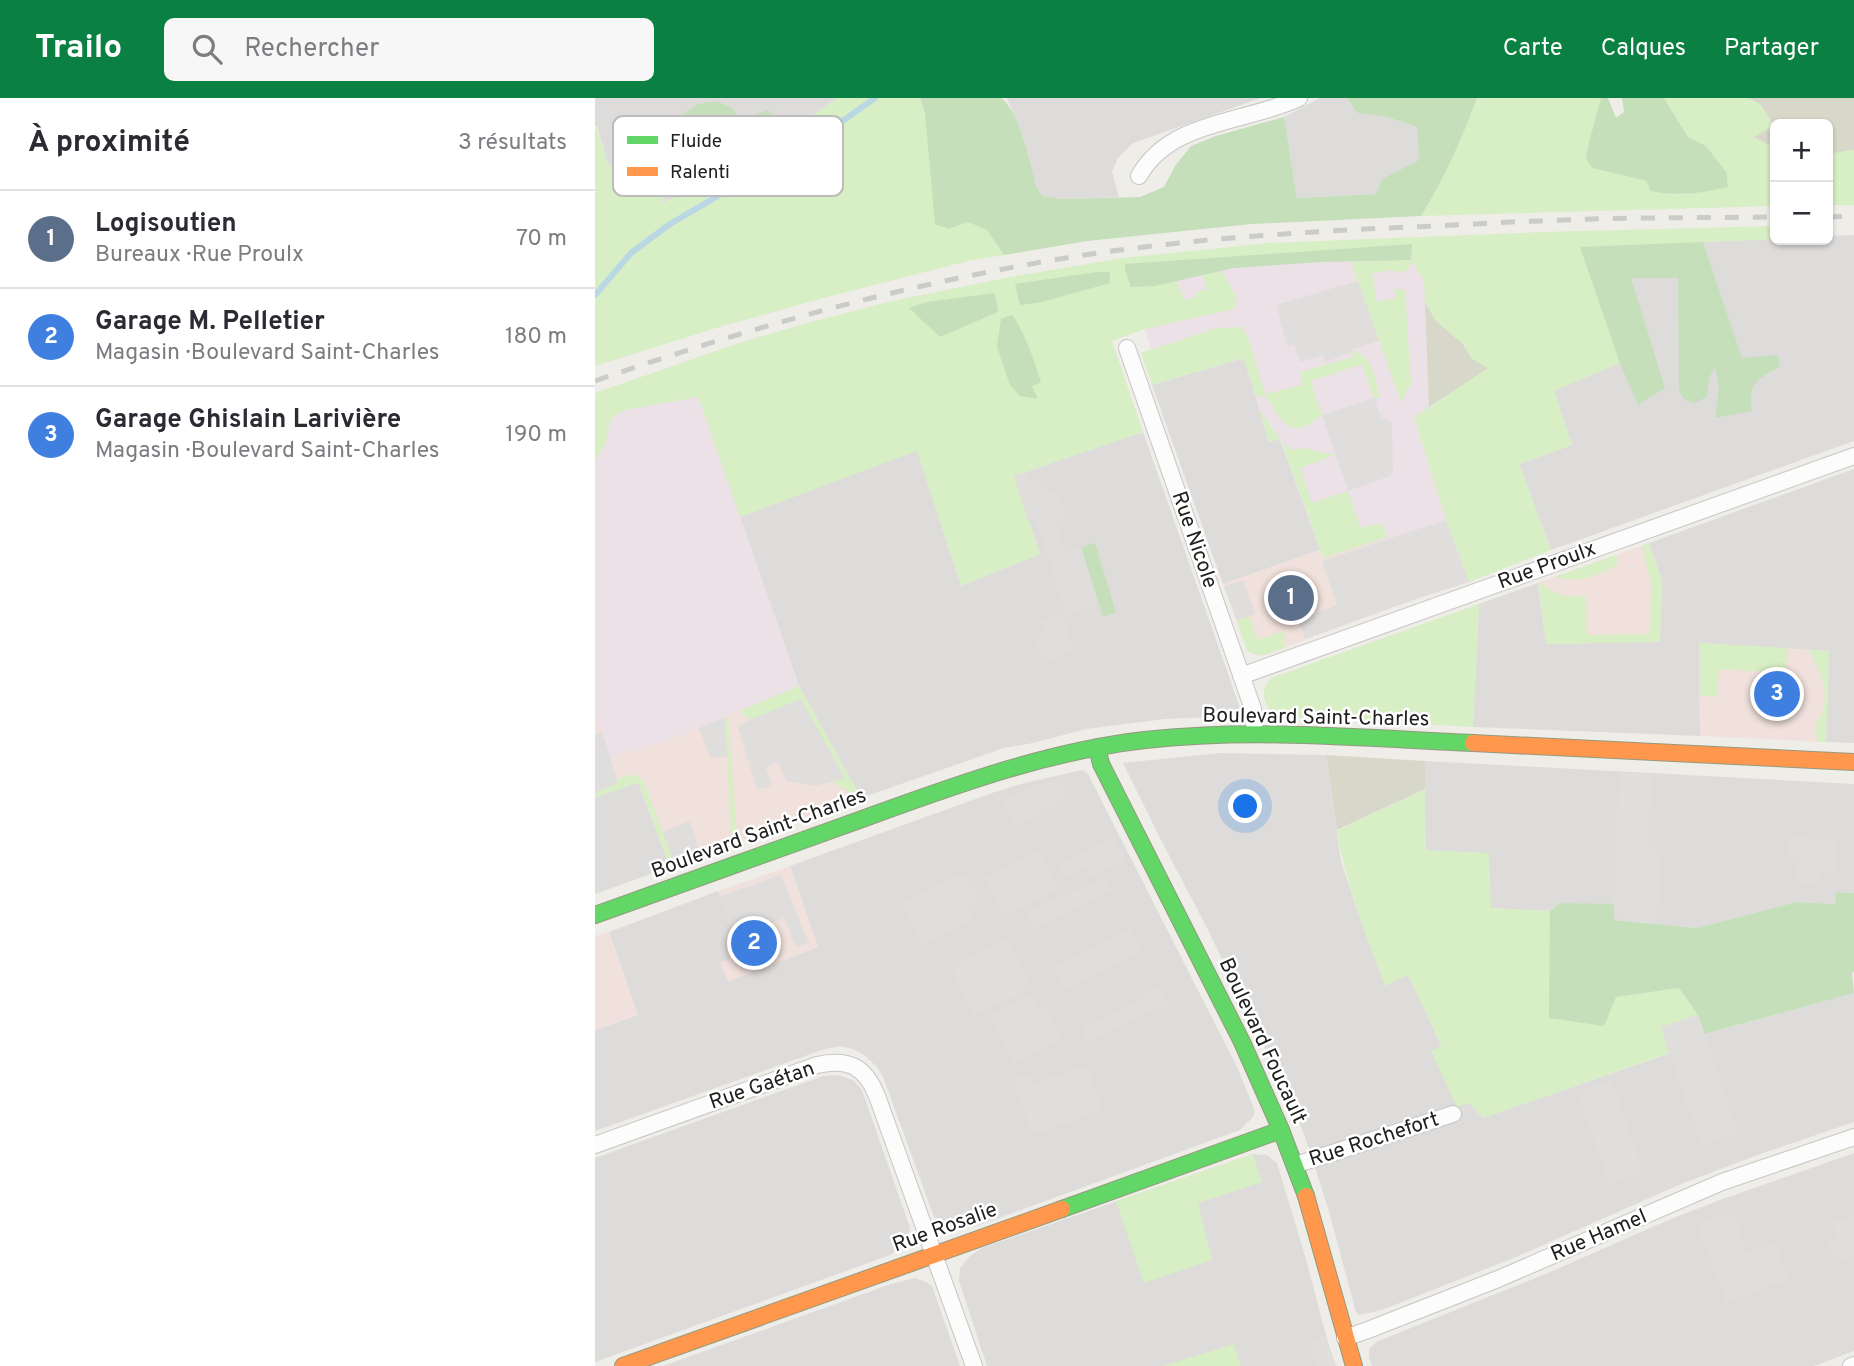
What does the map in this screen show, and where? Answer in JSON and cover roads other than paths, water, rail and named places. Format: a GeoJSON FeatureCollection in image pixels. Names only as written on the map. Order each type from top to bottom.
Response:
{"type":"FeatureCollection","features":[{"type":"Feature","properties":{"kind":"street"},"geometry":{"type":"LineString","coordinates":[[1139,176],[1152,156],[1178,138],[1299,98]]}},
{"type":"Feature","properties":{"kind":"street","name":"Rue Nicole"},"geometry":{"type":"LineString","coordinates":[[1127,348],[1253,709],[1255,734]]}},
{"type":"Feature","properties":{"kind":"street","name":"Rue Proulx"},"geometry":{"type":"LineString","coordinates":[[1241,676],[1854,456]]}},
{"type":"Feature","properties":{"kind":"street","name":"Boulevard Saint-Charles"},"geometry":{"type":"LineString","coordinates":[[595,915],[989,773],[1097,747],[1178,737],[1255,734],[1854,762]]}},
{"type":"Feature","properties":{"kind":"street","name":"Boulevard Foucault"},"geometry":{"type":"LineString","coordinates":[[1097,747],[1101,764],[1242,1042],[1281,1130],[1304,1194],[1354,1366]]}},
{"type":"Feature","properties":{"kind":"street","name":"Rue Gaétan"},"geometry":{"type":"LineString","coordinates":[[595,1145],[817,1065],[836,1062],[848,1064],[863,1073],[873,1087],[974,1366]]}},
{"type":"Feature","properties":{"kind":"street","name":"Rue Rochefort"},"geometry":{"type":"LineString","coordinates":[[1295,1165],[1453,1114]]}},
{"type":"Feature","properties":{"kind":"street","name":"Rue Rosalie"},"geometry":{"type":"LineString","coordinates":[[623,1366],[1281,1130]]}},
{"type":"Feature","properties":{"kind":"street","name":"Rue Hamel"},"geometry":{"type":"LineString","coordinates":[[1345,1338],[1498,1279],[1722,1182],[1854,1137]]}},
{"type":"Feature","properties":{"kind":"waterway"},"geometry":{"type":"LineString","coordinates":[[843,121],[875,98]]}},
{"type":"Feature","properties":{"kind":"waterway"},"geometry":{"type":"LineString","coordinates":[[595,295],[631,253],[670,224],[718,196]]}},
{"type":"Feature","properties":{"kind":"railway"},"geometry":{"type":"LineString","coordinates":[[1833,217],[1854,216]]}},
{"type":"Feature","properties":{"kind":"railway"},"geometry":{"type":"LineString","coordinates":[[595,381],[774,324],[894,292],[1016,267],[1119,250],[1243,237],[1367,229],[1599,219],[1770,217]]}},
{"type":"Feature","properties":{"kind":"place","name":"Logisoutien"},"geometry":{"type":"Point","coordinates":[1291,598]}},
{"type":"Feature","properties":{"kind":"place","name":"Garage Ghislain Larivière"},"geometry":{"type":"Point","coordinates":[1777,694]}},
{"type":"Feature","properties":{"kind":"place","name":"Garage M. Pelletier"},"geometry":{"type":"Point","coordinates":[754,943]}}]}
